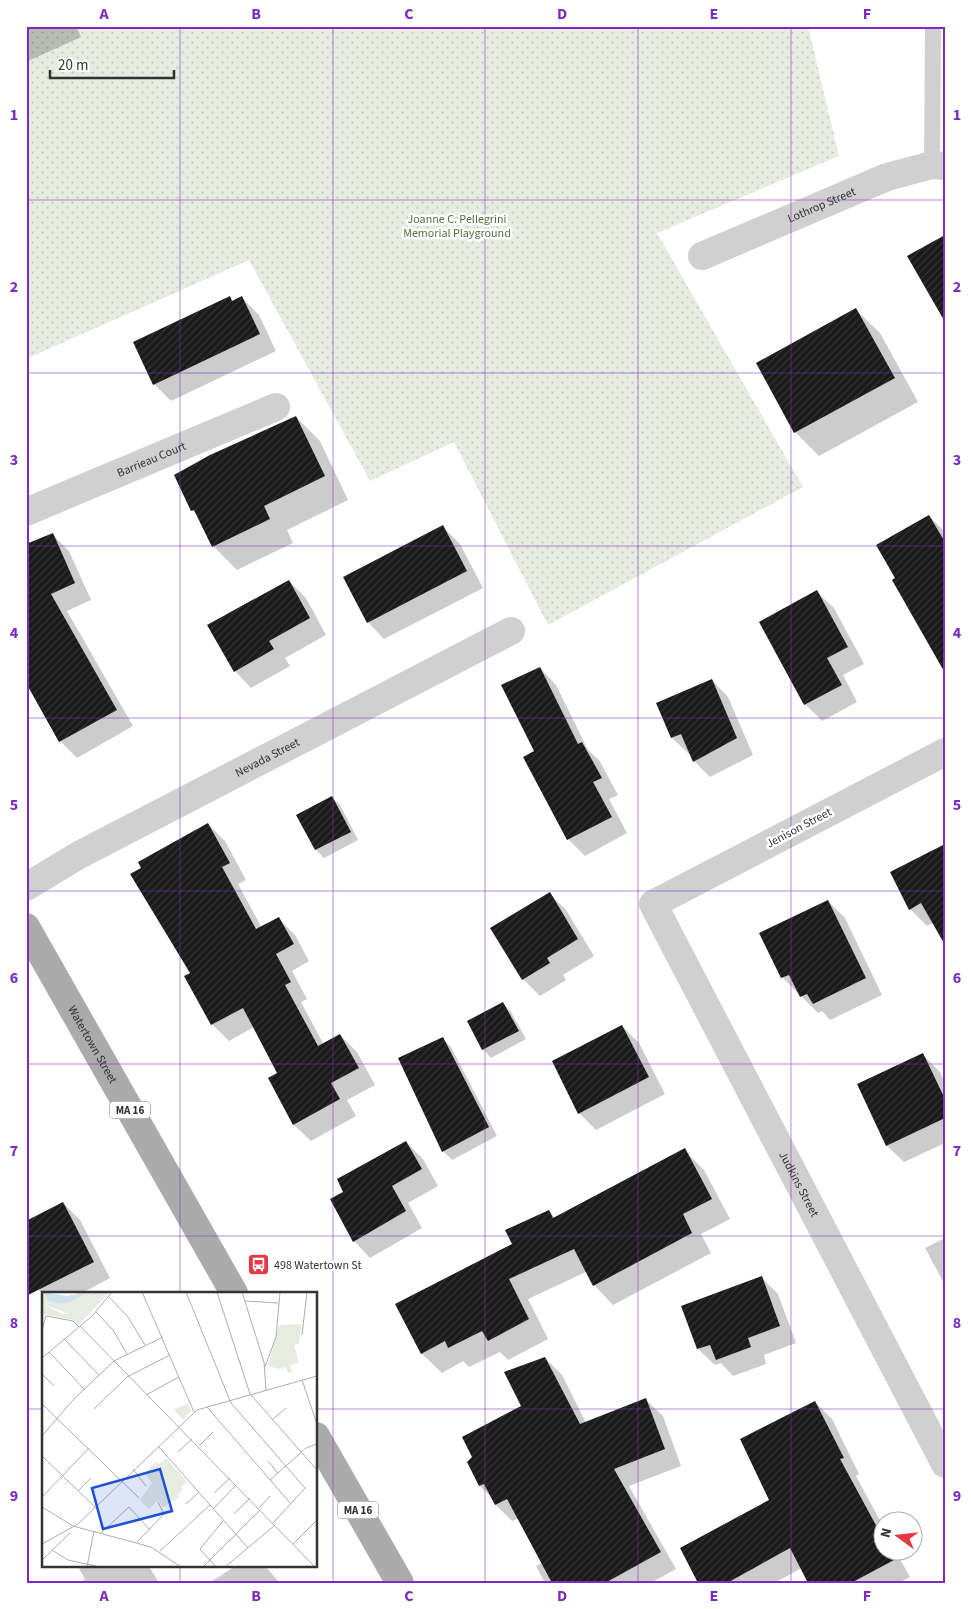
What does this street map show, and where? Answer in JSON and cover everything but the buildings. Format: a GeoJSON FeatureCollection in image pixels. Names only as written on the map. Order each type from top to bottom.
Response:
{"type":"FeatureCollection","features":[{"type":"Feature","properties":{"kind":"main road","name":"Watertown Street"},"geometry":{"type":"LineString","coordinates":[[26,927],[233,1292]]}},
{"type":"Feature","properties":{"kind":"main road","name":"MA 16"},"geometry":{"type":"LineString","coordinates":[[318,1440],[400,1583]]}},
{"type":"Feature","properties":{"kind":"street","name":"Lothrop Street"},"geometry":{"type":"LineString","coordinates":[[702,256],[887,177],[938,166]]}},
{"type":"Feature","properties":{"kind":"street","name":"Barrieau Court"},"geometry":{"type":"LineString","coordinates":[[26,512],[276,407]]}},
{"type":"Feature","properties":{"kind":"street","name":"Nevada Street"},"geometry":{"type":"LineString","coordinates":[[26,887],[79,855],[511,632]]}},
{"type":"Feature","properties":{"kind":"street","name":"Jenison Street"},"geometry":{"type":"LineString","coordinates":[[653,904],[945,752]]}},
{"type":"Feature","properties":{"kind":"street","name":"Judkins Street"},"geometry":{"type":"LineString","coordinates":[[653,904],[945,1464]]}},
{"type":"Feature","properties":{"kind":"lane"},"geometry":{"type":"LineString","coordinates":[[933,26],[938,166]]}},
{"type":"Feature","properties":{"kind":"green space","name":"Joanne C. Pellegrini Memorial Playground"},"geometry":{"type":"Polygon","coordinates":[[[26,26],[808,26],[839,156],[657,233],[803,487],[548,625],[454,442],[370,481],[249,260],[26,359],[26,26]]]}},
{"type":"Feature","properties":{"kind":"place","name":"498 Watertown St"},"geometry":{"type":"Point","coordinates":[258,1265]}}]}
